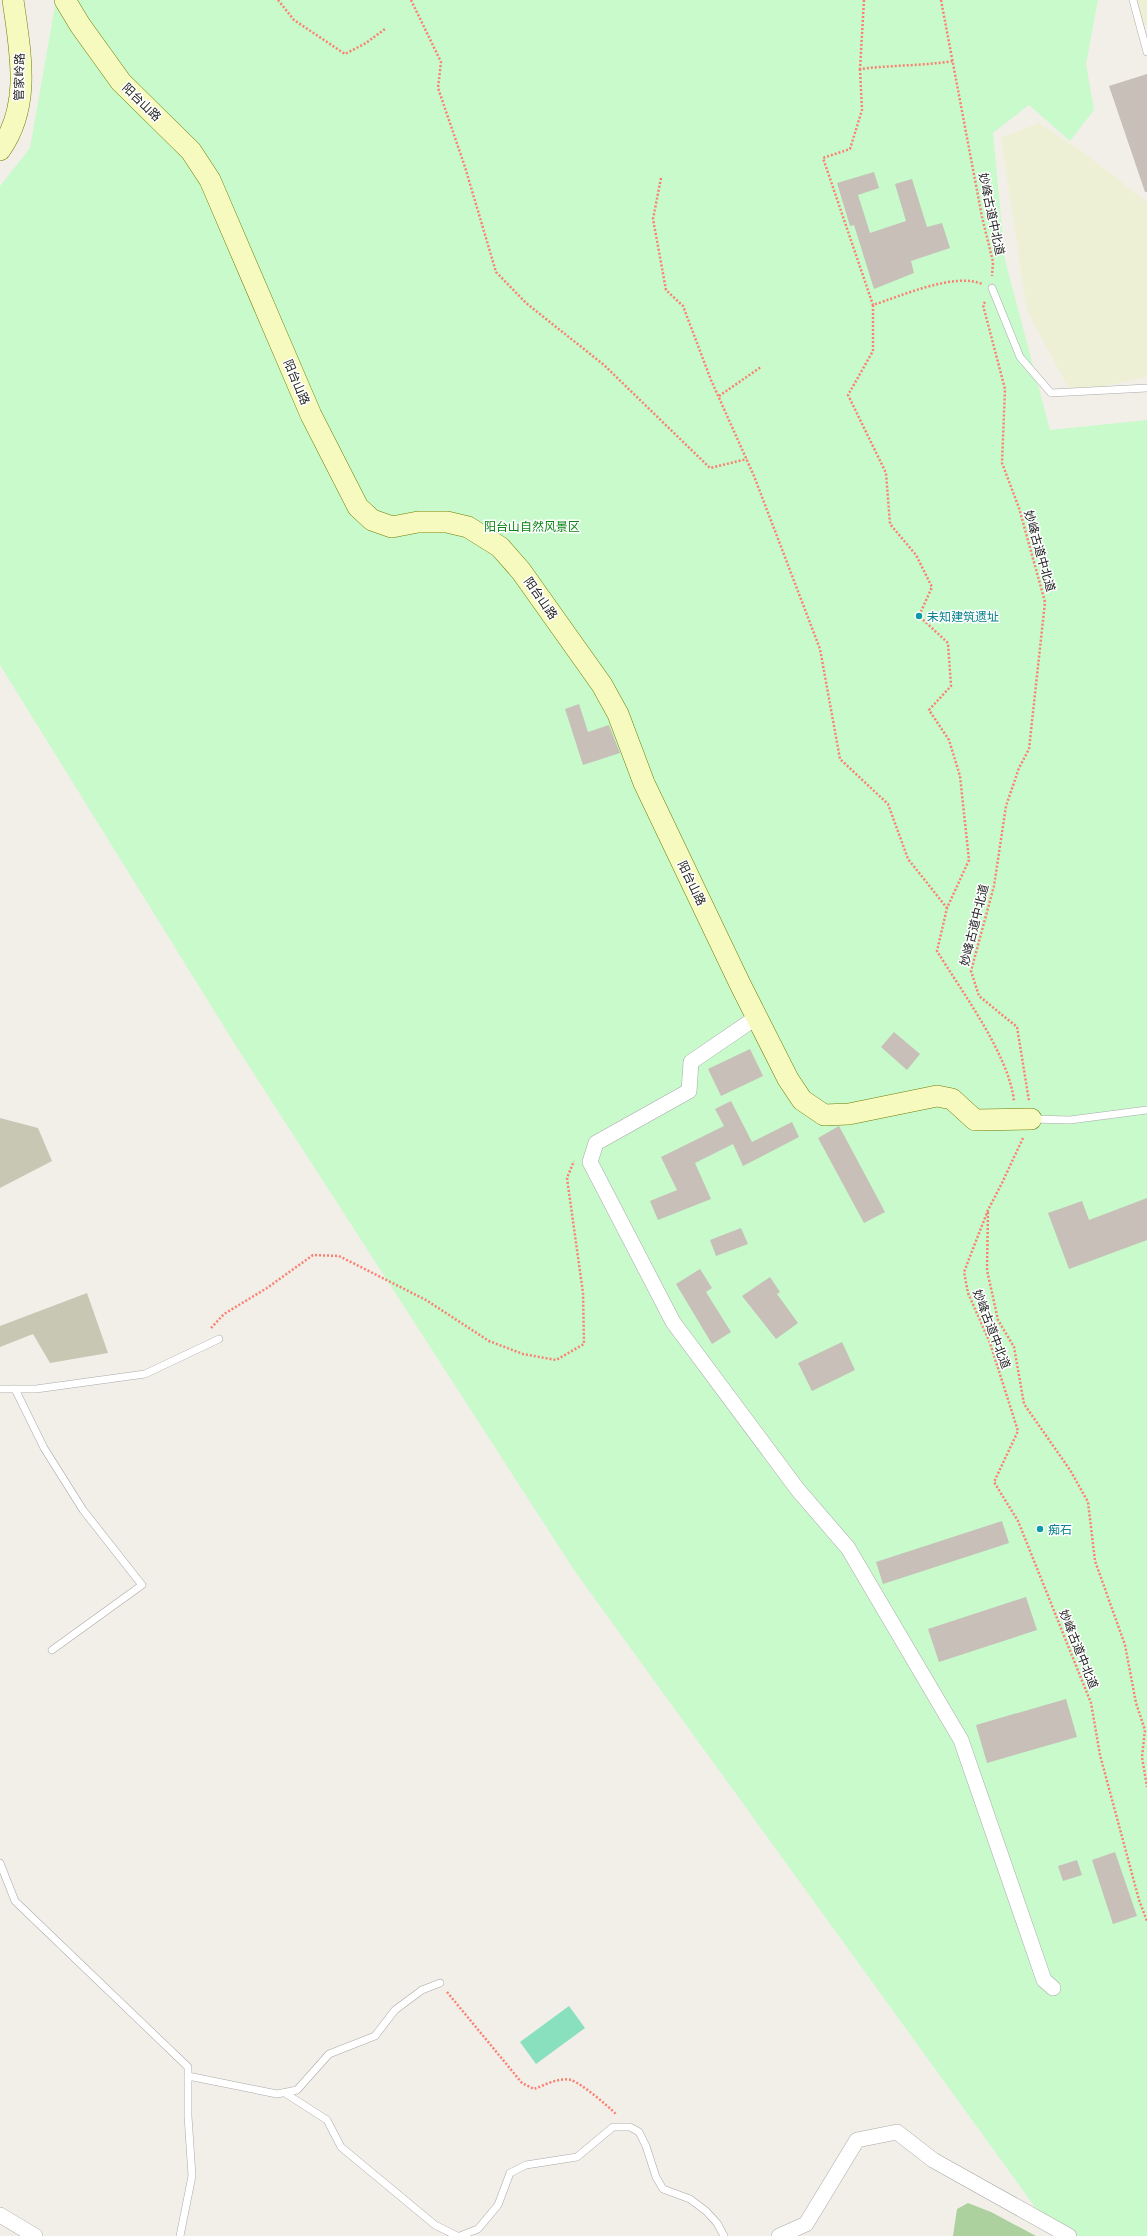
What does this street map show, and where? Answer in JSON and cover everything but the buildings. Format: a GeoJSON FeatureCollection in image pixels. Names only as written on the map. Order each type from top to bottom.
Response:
{"type":"FeatureCollection","features":[{"type":"Feature","properties":{"kind":"street","name":"管家岭路"},"geometry":{"type":"LineString","coordinates":[[0,150],[7,140],[21,101],[22,61],[13,0]]}},
{"type":"Feature","properties":{"kind":"street","name":"阳台山路"},"geometry":{"type":"LineString","coordinates":[[65,0],[80,25],[121,82],[191,151],[210,180],[311,415],[358,507],[372,520],[392,527],[418,522],[447,522],[468,528],[500,547],[521,571],[602,684],[618,714],[644,783],[757,1017],[788,1079],[802,1100],[824,1115],[849,1114],[937,1096],[952,1099],[975,1120],[1024,1119]]}},
{"type":"Feature","properties":{"kind":"street"},"geometry":{"type":"LineString","coordinates":[[757,1017],[691,1062],[689,1091],[596,1143],[590,1162],[673,1322],[798,1490],[848,1548],[961,1740],[1044,1980],[1053,1988]]}},
{"type":"Feature","properties":{"kind":"street"},"geometry":{"type":"LineString","coordinates":[[779,2236],[806,2224],[857,2140],[897,2132],[933,2160],[1069,2236]]}},
{"type":"Feature","properties":{"kind":"street"},"geometry":{"type":"LineString","coordinates":[[0,2215],[35,2236]]}},
{"type":"Feature","properties":{"kind":"lane"},"geometry":{"type":"LineString","coordinates":[[1133,0],[1147,52]]}},
{"type":"Feature","properties":{"kind":"lane"},"geometry":{"type":"LineString","coordinates":[[992,288],[1020,356],[1051,393],[1147,388]]}},
{"type":"Feature","properties":{"kind":"lane"},"geometry":{"type":"LineString","coordinates":[[1024,1119],[1070,1120],[1147,1110]]}},
{"type":"Feature","properties":{"kind":"lane"},"geometry":{"type":"LineString","coordinates":[[0,1389],[36,1389],[145,1374],[219,1339]]}},
{"type":"Feature","properties":{"kind":"lane"},"geometry":{"type":"LineString","coordinates":[[15,1389],[44,1448],[83,1510],[142,1585],[52,1650]]}},
{"type":"Feature","properties":{"kind":"lane"},"geometry":{"type":"LineString","coordinates":[[0,1863],[15,1901],[188,2067],[192,2176],[180,2236]]}},
{"type":"Feature","properties":{"kind":"lane"},"geometry":{"type":"LineString","coordinates":[[188,2076],[277,2094],[297,2090],[329,2054],[375,2036],[395,2010],[422,1990],[440,1983]]}},
{"type":"Feature","properties":{"kind":"lane"},"geometry":{"type":"LineString","coordinates":[[284,2093],[327,2120],[341,2147],[435,2224],[459,2236],[478,2229],[498,2204],[510,2173],[526,2164],[577,2157],[613,2127],[630,2127],[639,2132],[646,2146],[656,2177],[663,2189],[690,2199],[706,2211],[717,2223],[724,2236]]}},
{"type":"Feature","properties":{"kind":"path"},"geometry":{"type":"LineString","coordinates":[[278,0],[294,20],[345,54],[385,30]]}},
{"type":"Feature","properties":{"kind":"path"},"geometry":{"type":"LineString","coordinates":[[411,0],[442,62],[438,88],[465,167],[496,272],[526,303],[604,365],[710,468],[747,459]]}},
{"type":"Feature","properties":{"kind":"path"},"geometry":{"type":"LineString","coordinates":[[864,0],[860,69],[862,110],[850,149],[823,158],[873,305],[874,351],[848,395],[886,473],[890,524],[916,555],[932,587],[919,616],[948,643],[951,686],[929,710],[949,740],[960,776],[969,860],[948,908],[937,952],[995,1045],[1024,1119]]}},
{"type":"Feature","properties":{"kind":"path","name":"妙峰古道中北道"},"geometry":{"type":"LineString","coordinates":[[942,0],[982,217],[993,262],[992,288],[983,305],[1005,389],[1002,463],[1019,508],[1045,602],[1029,749],[1019,768],[1006,806],[994,886],[971,971],[979,996],[1017,1027],[1024,1064],[1024,1119],[1002,1183],[988,1210],[964,1272],[968,1294],[990,1343],[1018,1431],[994,1482],[1018,1521],[1091,1703],[1100,1755],[1139,1900],[1147,1921]]}},
{"type":"Feature","properties":{"kind":"path"},"geometry":{"type":"LineString","coordinates":[[860,69],[897,65],[932,65],[953,61]]}},
{"type":"Feature","properties":{"kind":"path"},"geometry":{"type":"LineString","coordinates":[[661,178],[653,219],[666,290],[683,306],[719,396],[747,459],[820,649],[840,759],[888,804],[908,859],[948,908]]}},
{"type":"Feature","properties":{"kind":"path"},"geometry":{"type":"LineString","coordinates":[[873,305],[954,280],[973,280],[992,288]]}},
{"type":"Feature","properties":{"kind":"path"},"geometry":{"type":"LineString","coordinates":[[719,396],[761,367]]}},
{"type":"Feature","properties":{"kind":"path"},"geometry":{"type":"LineString","coordinates":[[198,1349],[208,1331],[224,1314],[267,1288],[313,1255],[339,1256],[426,1300],[489,1340],[523,1354],[556,1360],[584,1344],[583,1292],[567,1178],[577,1154],[596,1143]]}},
{"type":"Feature","properties":{"kind":"path"},"geometry":{"type":"LineString","coordinates":[[988,1210],[987,1270],[998,1320],[1014,1347],[1024,1404],[1070,1470],[1088,1502],[1095,1561],[1125,1645],[1136,1703],[1145,1730],[1142,1757],[1147,1787]]}},
{"type":"Feature","properties":{"kind":"path"},"geometry":{"type":"LineString","coordinates":[[440,1983],[522,2083],[534,2089],[558,2081],[571,2080],[606,2104],[630,2127]]}},
{"type":"Feature","properties":{"kind":"shaded area"},"geometry":{"type":"Polygon","coordinates":[[[1134,0],[1147,0],[1147,25],[1133,25],[1134,0]]]}},
{"type":"Feature","properties":{"kind":"shaded area"},"geometry":{"type":"Polygon","coordinates":[[[1039,123],[1083,152],[1147,202],[1147,377],[1071,393],[1027,311],[1001,138],[1039,123]]]}},
{"type":"Feature","properties":{"kind":"shaded area"},"geometry":{"type":"Polygon","coordinates":[[[0,1118],[38,1128],[52,1161],[0,1188],[0,1118]]]}},
{"type":"Feature","properties":{"kind":"shaded area"},"geometry":{"type":"Polygon","coordinates":[[[87,1293],[108,1353],[50,1363],[33,1334],[0,1347],[0,1326],[87,1293]]]}},
{"type":"Feature","properties":{"kind":"green space","name":"阳台山自然风景区"},"geometry":{"type":"Polygon","coordinates":[[[56,0],[1098,0],[1086,64],[1094,110],[1070,141],[1029,105],[993,133],[1005,260],[1050,430],[1147,420],[1147,2236],[1056,2236],[574,1570],[236,1046],[0,665],[0,186],[30,148],[56,0]]]}},
{"type":"Feature","properties":{"kind":"green space"},"geometry":{"type":"Polygon","coordinates":[[[569,2006],[585,2028],[536,2064],[520,2042],[569,2006]]]}},
{"type":"Feature","properties":{"kind":"green space"},"geometry":{"type":"Polygon","coordinates":[[[968,2203],[991,2212],[1036,2236],[953,2236],[957,2209],[968,2203]]]}},
{"type":"Feature","properties":{"kind":"place","name":"未知建筑遗址"},"geometry":{"type":"Point","coordinates":[919,616]}},
{"type":"Feature","properties":{"kind":"place","name":"痴石"},"geometry":{"type":"Point","coordinates":[1040,1529]}}]}
